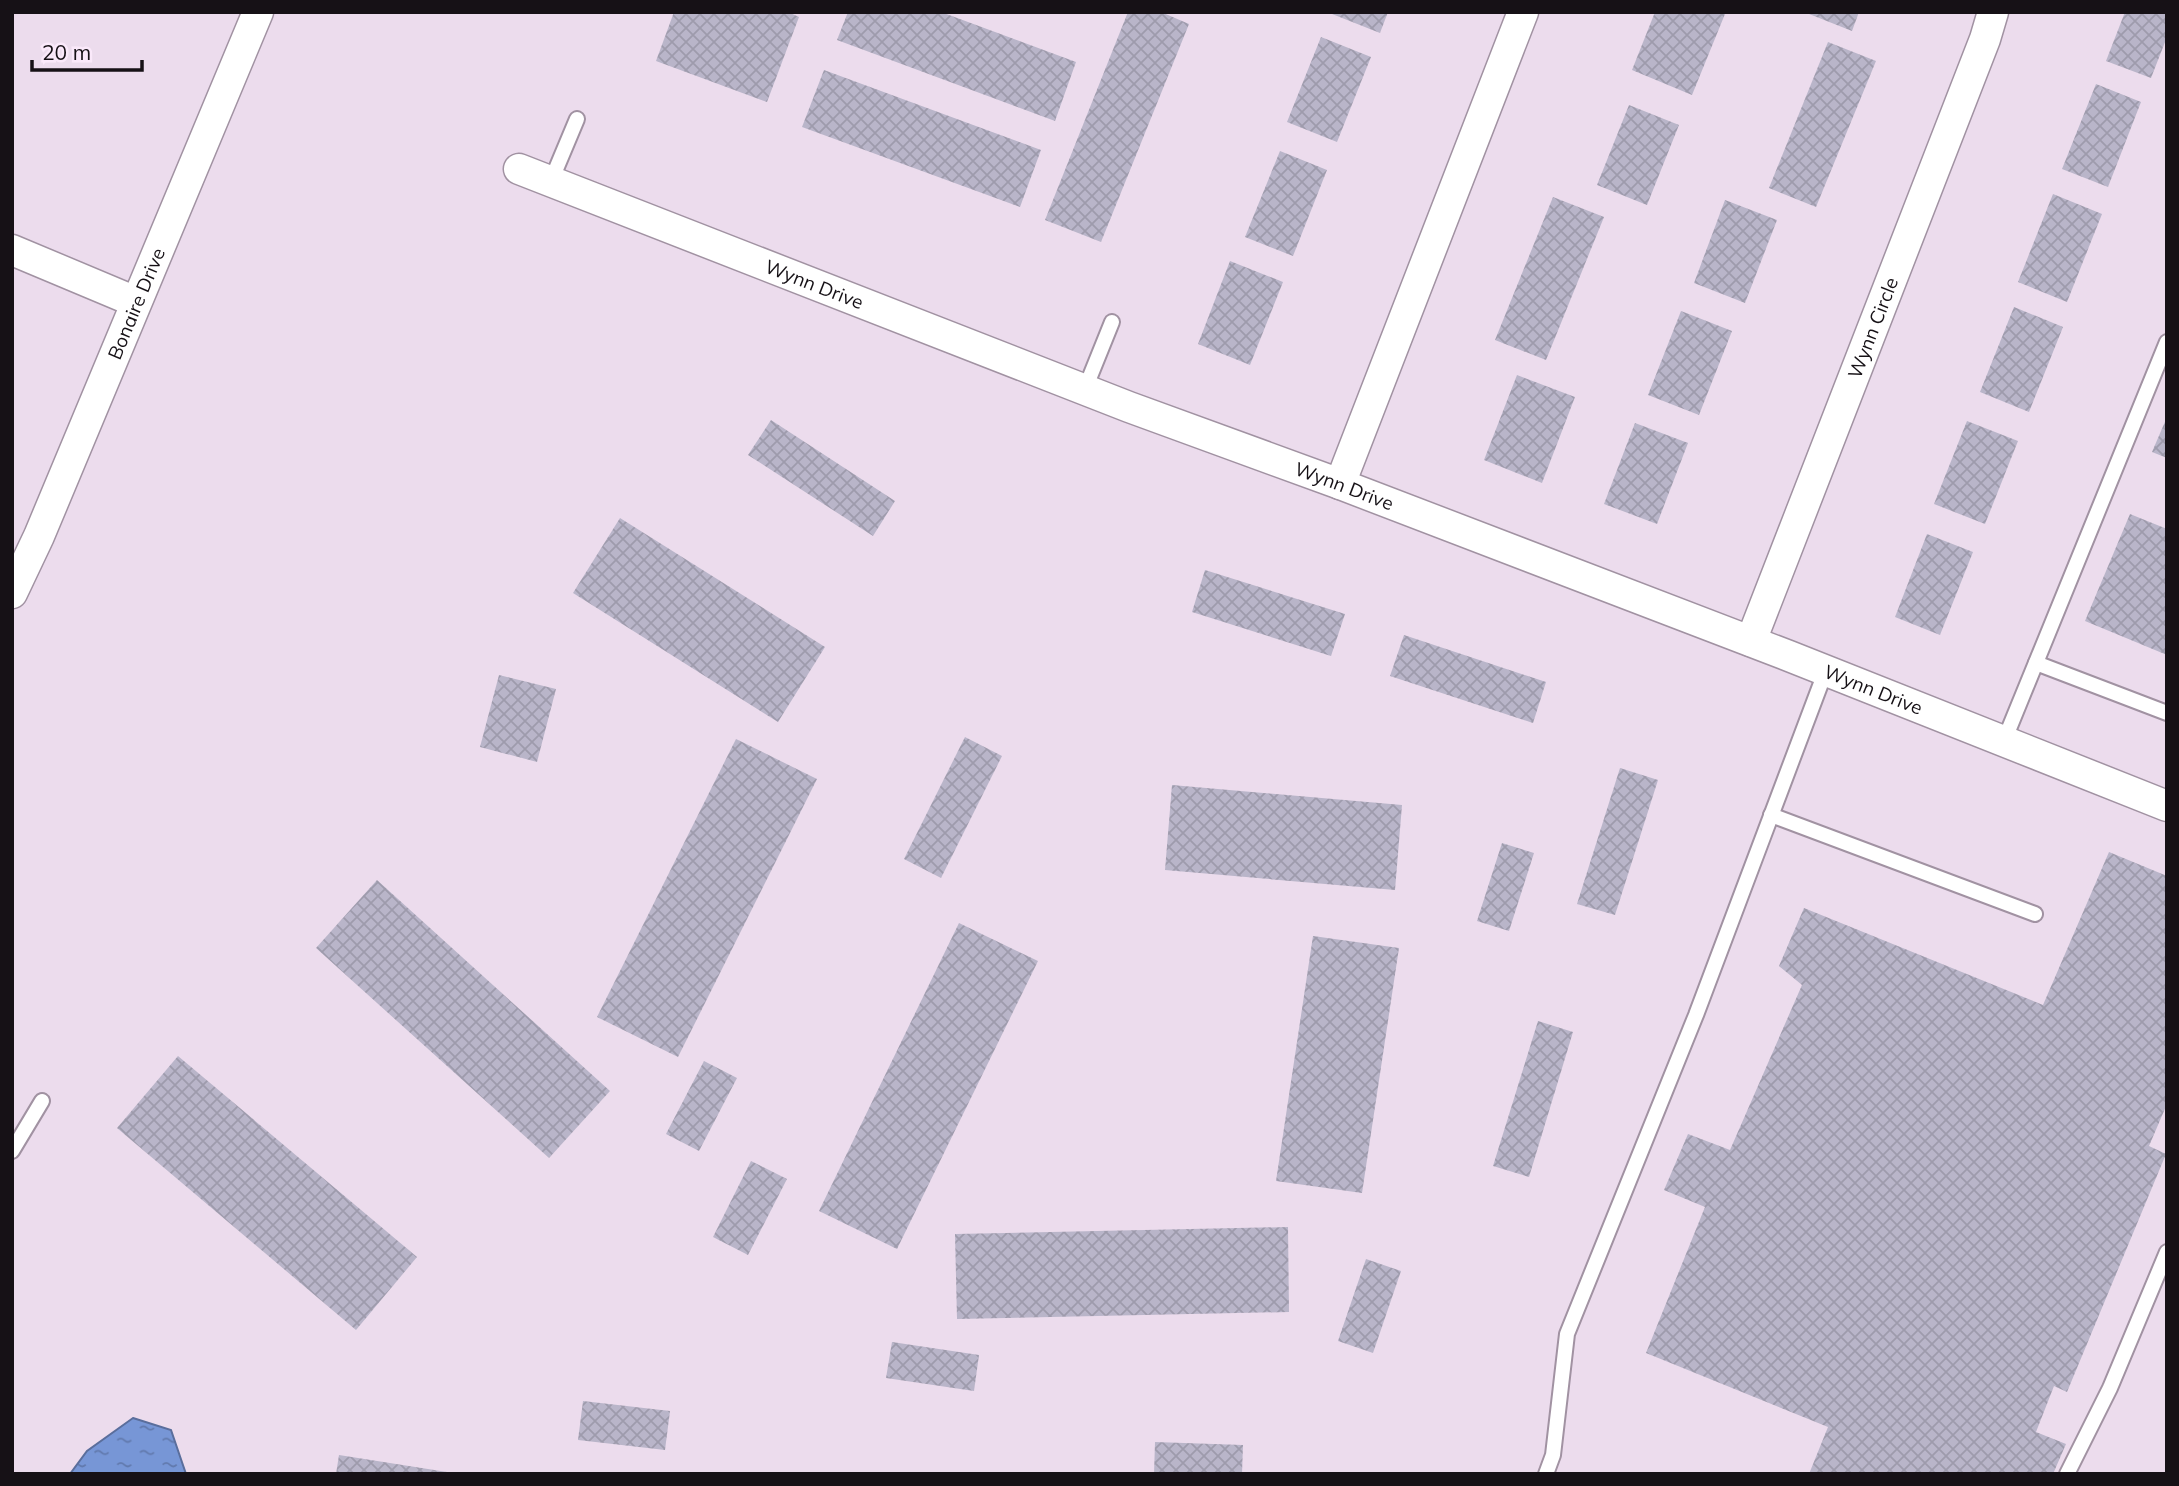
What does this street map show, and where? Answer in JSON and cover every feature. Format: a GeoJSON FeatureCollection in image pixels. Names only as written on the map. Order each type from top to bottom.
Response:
{"type":"FeatureCollection","features":[{"type":"Feature","properties":{"kind":"street","name":"Bonaire Drive"},"geometry":{"type":"LineString","coordinates":[[12,593],[39,536],[258,12]]}},
{"type":"Feature","properties":{"kind":"street"},"geometry":{"type":"LineString","coordinates":[[1340,484],[1523,12]]}},
{"type":"Feature","properties":{"kind":"street","name":"Wynn Circle"},"geometry":{"type":"LineString","coordinates":[[1751,641],[1980,52],[1993,12]]}},
{"type":"Feature","properties":{"kind":"street","name":"Wynn Drive"},"geometry":{"type":"LineString","coordinates":[[519,169],[1084,389],[1751,641],[2167,806]]}},
{"type":"Feature","properties":{"kind":"street"},"geometry":{"type":"LineString","coordinates":[[12,250],[136,302]]}},
{"type":"Feature","properties":{"kind":"lane"},"geometry":{"type":"LineString","coordinates":[[551,181],[577,119]]}},
{"type":"Feature","properties":{"kind":"lane"},"geometry":{"type":"LineString","coordinates":[[1084,389],[1112,322]]}},
{"type":"Feature","properties":{"kind":"lane"},"geometry":{"type":"LineString","coordinates":[[2004,741],[2167,342]]}},
{"type":"Feature","properties":{"kind":"lane"},"geometry":{"type":"LineString","coordinates":[[2036,663],[2167,713]]}},
{"type":"Feature","properties":{"kind":"lane"},"geometry":{"type":"LineString","coordinates":[[1546,1474],[1553,1455],[1567,1334],[1696,1016],[1826,670]]}},
{"type":"Feature","properties":{"kind":"lane"},"geometry":{"type":"LineString","coordinates":[[1771,815],[2035,914]]}},
{"type":"Feature","properties":{"kind":"lane"},"geometry":{"type":"LineString","coordinates":[[12,1151],[42,1101]]}},
{"type":"Feature","properties":{"kind":"lane"},"geometry":{"type":"LineString","coordinates":[[2067,1474],[2110,1388],[2167,1252]]}},
{"type":"Feature","properties":{"kind":"water"},"geometry":{"type":"Polygon","coordinates":[[[133,1418],[171,1430],[186,1474],[70,1474],[87,1451],[133,1418]]]}},
{"type":"Feature","properties":{"kind":"building"},"geometry":{"type":"Polygon","coordinates":[[[674,12],[788,12],[799,17],[767,102],[656,61],[674,12]]]}},
{"type":"Feature","properties":{"kind":"building"},"geometry":{"type":"Polygon","coordinates":[[[848,12],[941,12],[1076,62],[1055,121],[837,40],[848,12]]]}},
{"type":"Feature","properties":{"kind":"building"},"geometry":{"type":"Polygon","coordinates":[[[1128,12],[1161,12],[1189,24],[1101,242],[1045,220],[1128,12]]]}},
{"type":"Feature","properties":{"kind":"building"},"geometry":{"type":"Polygon","coordinates":[[[1327,12],[1388,12],[1380,33],[1327,12]]]}},
{"type":"Feature","properties":{"kind":"building"},"geometry":{"type":"Polygon","coordinates":[[[1655,12],[1725,14],[1692,95],[1632,70],[1655,12]]]}},
{"type":"Feature","properties":{"kind":"building"},"geometry":{"type":"Polygon","coordinates":[[[1804,12],[1859,12],[1852,31],[1804,12]]]}},
{"type":"Feature","properties":{"kind":"building"},"geometry":{"type":"Polygon","coordinates":[[[2125,12],[2167,12],[2167,37],[2151,78],[2106,61],[2125,12]]]}},
{"type":"Feature","properties":{"kind":"building"},"geometry":{"type":"Polygon","coordinates":[[[1321,37],[1371,57],[1337,142],[1287,122],[1321,37]]]}},
{"type":"Feature","properties":{"kind":"building"},"geometry":{"type":"Polygon","coordinates":[[[1828,42],[1876,61],[1816,207],[1769,188],[1828,42]]]}},
{"type":"Feature","properties":{"kind":"building"},"geometry":{"type":"Polygon","coordinates":[[[824,70],[1041,150],[1020,207],[802,127],[824,70]]]}},
{"type":"Feature","properties":{"kind":"building"},"geometry":{"type":"Polygon","coordinates":[[[2096,84],[2141,102],[2108,187],[2062,169],[2096,84]]]}},
{"type":"Feature","properties":{"kind":"building"},"geometry":{"type":"Polygon","coordinates":[[[1629,105],[1679,125],[1647,205],[1597,185],[1629,105]]]}},
{"type":"Feature","properties":{"kind":"building"},"geometry":{"type":"Polygon","coordinates":[[[1280,151],[1327,170],[1293,256],[1245,237],[1280,151]]]}},
{"type":"Feature","properties":{"kind":"building"},"geometry":{"type":"Polygon","coordinates":[[[2053,194],[2102,214],[2067,302],[2018,282],[2053,194]]]}},
{"type":"Feature","properties":{"kind":"building"},"geometry":{"type":"Polygon","coordinates":[[[1553,197],[1604,217],[1546,360],[1495,340],[1553,197]]]}},
{"type":"Feature","properties":{"kind":"building"},"geometry":{"type":"Polygon","coordinates":[[[1725,200],[1777,220],[1745,303],[1694,283],[1725,200]]]}},
{"type":"Feature","properties":{"kind":"building"},"geometry":{"type":"Polygon","coordinates":[[[1230,261],[1283,282],[1250,365],[1198,344],[1230,261]]]}},
{"type":"Feature","properties":{"kind":"building"},"geometry":{"type":"Polygon","coordinates":[[[2014,307],[2063,327],[2029,412],[1980,392],[2014,307]]]}},
{"type":"Feature","properties":{"kind":"building"},"geometry":{"type":"Polygon","coordinates":[[[1681,311],[1732,331],[1699,415],[1648,395],[1681,311]]]}},
{"type":"Feature","properties":{"kind":"building"},"geometry":{"type":"Polygon","coordinates":[[[1517,375],[1575,397],[1542,483],[1484,460],[1517,375]]]}},
{"type":"Feature","properties":{"kind":"building"},"geometry":{"type":"Polygon","coordinates":[[[2167,417],[2167,458],[2152,452],[2167,417]]]}},
{"type":"Feature","properties":{"kind":"building"},"geometry":{"type":"Polygon","coordinates":[[[771,420],[895,501],[873,536],[748,455],[771,420]]]}},
{"type":"Feature","properties":{"kind":"building"},"geometry":{"type":"Polygon","coordinates":[[[1967,421],[2018,441],[1985,524],[1934,504],[1967,421]]]}},
{"type":"Feature","properties":{"kind":"building"},"geometry":{"type":"Polygon","coordinates":[[[1635,423],[1688,443],[1657,524],[1604,504],[1635,423]]]}},
{"type":"Feature","properties":{"kind":"building"},"geometry":{"type":"Polygon","coordinates":[[[2130,514],[2167,529],[2167,655],[2085,621],[2130,514]]]}},
{"type":"Feature","properties":{"kind":"building"},"geometry":{"type":"Polygon","coordinates":[[[620,518],[825,647],[778,722],[573,593],[620,518]]]}},
{"type":"Feature","properties":{"kind":"building"},"geometry":{"type":"Polygon","coordinates":[[[1927,534],[1973,552],[1940,635],[1895,617],[1927,534]]]}},
{"type":"Feature","properties":{"kind":"building"},"geometry":{"type":"Polygon","coordinates":[[[1205,570],[1345,614],[1331,656],[1192,612],[1205,570]]]}},
{"type":"Feature","properties":{"kind":"building"},"geometry":{"type":"Polygon","coordinates":[[[1404,635],[1546,682],[1533,723],[1390,676],[1404,635]]]}},
{"type":"Feature","properties":{"kind":"building"},"geometry":{"type":"Polygon","coordinates":[[[499,675],[556,689],[537,762],[480,747],[499,675]]]}},
{"type":"Feature","properties":{"kind":"building"},"geometry":{"type":"Polygon","coordinates":[[[965,737],[1002,756],[941,878],[904,859],[965,737]]]}},
{"type":"Feature","properties":{"kind":"building"},"geometry":{"type":"Polygon","coordinates":[[[736,739],[817,779],[678,1057],[597,1017],[736,739]]]}},
{"type":"Feature","properties":{"kind":"building"},"geometry":{"type":"Polygon","coordinates":[[[1620,768],[1658,780],[1615,915],[1577,904],[1620,768]]]}},
{"type":"Feature","properties":{"kind":"building"},"geometry":{"type":"Polygon","coordinates":[[[1172,785],[1402,805],[1395,890],[1165,870],[1172,785]]]}},
{"type":"Feature","properties":{"kind":"building"},"geometry":{"type":"Polygon","coordinates":[[[1502,843],[1534,853],[1509,931],[1477,921],[1502,843]]]}},
{"type":"Feature","properties":{"kind":"building"},"geometry":{"type":"Polygon","coordinates":[[[2109,852],[2167,876],[2167,1104],[2149,1146],[2166,1154],[2067,1392],[2054,1386],[2036,1432],[2066,1444],[2053,1474],[1809,1474],[1828,1427],[1646,1353],[1705,1207],[1664,1190],[1688,1134],[1730,1150],[1802,985],[1779,966],[1804,908],[2043,1005],[2109,852]]]}},
{"type":"Feature","properties":{"kind":"building"},"geometry":{"type":"Polygon","coordinates":[[[377,880],[610,1091],[549,1158],[316,948],[377,880]]]}},
{"type":"Feature","properties":{"kind":"building"},"geometry":{"type":"Polygon","coordinates":[[[959,923],[1038,961],[897,1249],[819,1211],[959,923]]]}},
{"type":"Feature","properties":{"kind":"building"},"geometry":{"type":"Polygon","coordinates":[[[1313,936],[1399,948],[1362,1193],[1276,1181],[1313,936]]]}},
{"type":"Feature","properties":{"kind":"building"},"geometry":{"type":"Polygon","coordinates":[[[1538,1021],[1573,1032],[1529,1177],[1493,1166],[1538,1021]]]}},
{"type":"Feature","properties":{"kind":"building"},"geometry":{"type":"Polygon","coordinates":[[[178,1056],[417,1257],[356,1330],[117,1128],[178,1056]]]}},
{"type":"Feature","properties":{"kind":"building"},"geometry":{"type":"Polygon","coordinates":[[[704,1061],[737,1078],[699,1151],[666,1134],[704,1061]]]}},
{"type":"Feature","properties":{"kind":"building"},"geometry":{"type":"Polygon","coordinates":[[[751,1161],[787,1179],[748,1255],[713,1237],[751,1161]]]}},
{"type":"Feature","properties":{"kind":"building"},"geometry":{"type":"Polygon","coordinates":[[[1288,1227],[1289,1312],[957,1319],[955,1234],[1288,1227]]]}},
{"type":"Feature","properties":{"kind":"building"},"geometry":{"type":"Polygon","coordinates":[[[1366,1259],[1401,1271],[1373,1353],[1338,1341],[1366,1259]]]}},
{"type":"Feature","properties":{"kind":"building"},"geometry":{"type":"Polygon","coordinates":[[[892,1342],[979,1355],[974,1391],[886,1378],[892,1342]]]}},
{"type":"Feature","properties":{"kind":"building"},"geometry":{"type":"Polygon","coordinates":[[[583,1401],[670,1411],[665,1450],[578,1440],[583,1401]]]}},
{"type":"Feature","properties":{"kind":"building"},"geometry":{"type":"Polygon","coordinates":[[[1155,1442],[1243,1445],[1242,1474],[1154,1474],[1155,1442]]]}},
{"type":"Feature","properties":{"kind":"building"},"geometry":{"type":"Polygon","coordinates":[[[339,1455],[447,1472],[447,1474],[336,1474],[339,1455]]]}}]}
